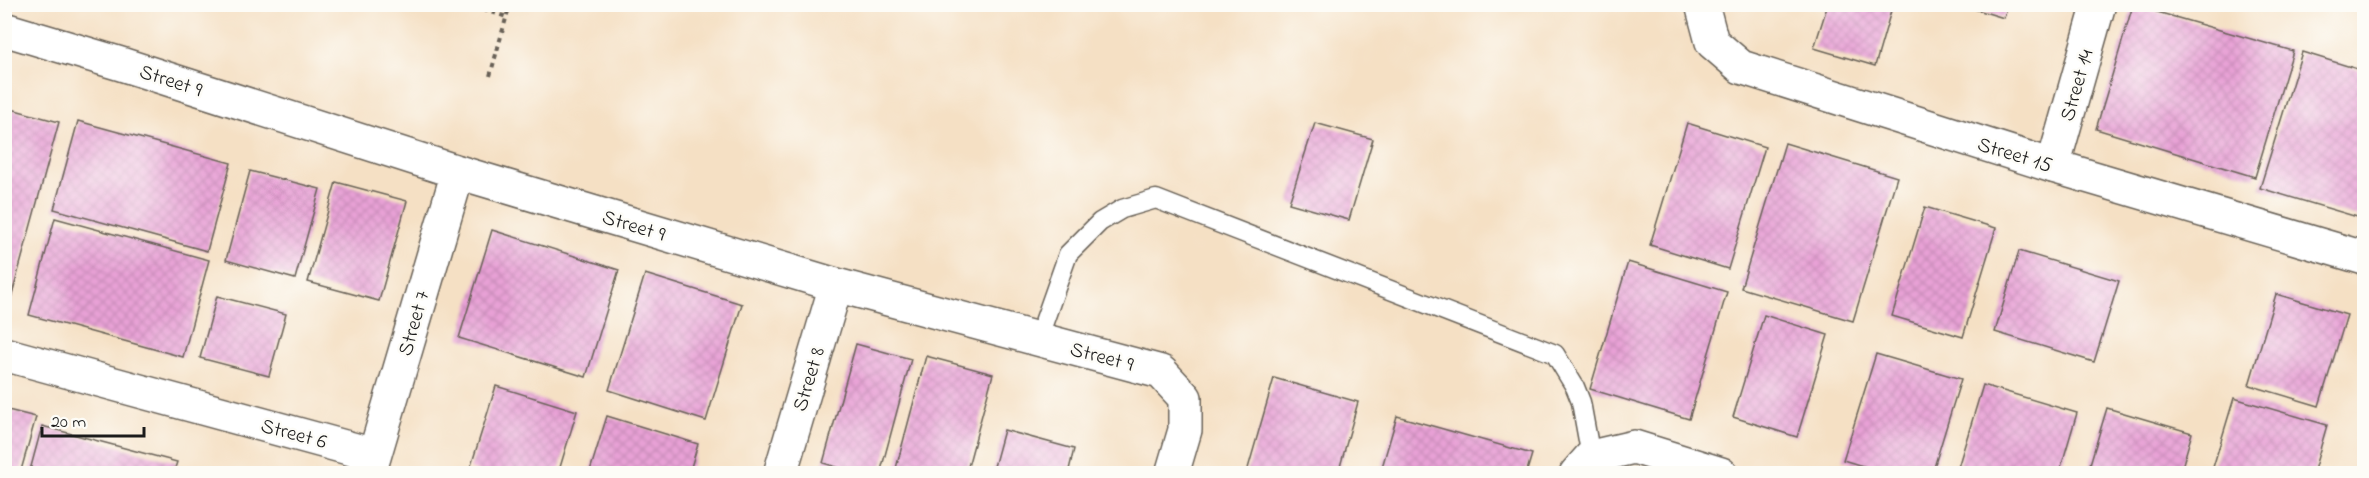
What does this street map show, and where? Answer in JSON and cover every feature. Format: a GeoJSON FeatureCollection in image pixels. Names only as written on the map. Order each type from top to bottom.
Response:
{"type":"FeatureCollection","features":[{"type":"Feature","properties":{"kind":"street","name":"Street 15"},"geometry":{"type":"LineString","coordinates":[[1704,4],[1703,8],[1712,42],[1741,67],[2053,166],[2364,258]]}},
{"type":"Feature","properties":{"kind":"street","name":"Street 14"},"geometry":{"type":"LineString","coordinates":[[2053,166],[2099,4]]}},
{"type":"Feature","properties":{"kind":"street","name":"Street 9"},"geometry":{"type":"LineString","coordinates":[[4,29],[458,172],[836,285],[1161,372],[1185,398],[1185,430],[1172,474]]}},
{"type":"Feature","properties":{"kind":"street","name":"Street 7"},"geometry":{"type":"LineString","coordinates":[[371,464],[458,172]]}},
{"type":"Feature","properties":{"kind":"street","name":"Street 8"},"geometry":{"type":"LineString","coordinates":[[780,474],[836,285]]}},
{"type":"Feature","properties":{"kind":"street","name":"Street 6"},"geometry":{"type":"LineString","coordinates":[[4,354],[371,464]]}},
{"type":"Feature","properties":{"kind":"street"},"geometry":{"type":"LineString","coordinates":[[1583,465],[1634,447],[1721,474]]}},
{"type":"Feature","properties":{"kind":"lane"},"geometry":{"type":"LineString","coordinates":[[1038,339],[1068,254],[1100,222],[1122,209],[1156,199],[1555,354],[1575,387],[1581,402],[1583,465]]}},
{"type":"Feature","properties":{"kind":"path"},"geometry":{"type":"LineString","coordinates":[[466,4],[507,17]]}},
{"type":"Feature","properties":{"kind":"path"},"geometry":{"type":"LineString","coordinates":[[490,76],[510,4]]}},
{"type":"Feature","properties":{"kind":"building"},"geometry":{"type":"Polygon","coordinates":[[[1479,4],[1493,4],[1492,9],[1479,4]]]}},
{"type":"Feature","properties":{"kind":"building"},"geometry":{"type":"Polygon","coordinates":[[[1828,4],[1893,4],[1875,66],[1814,48],[1828,4]]]}},
{"type":"Feature","properties":{"kind":"building"},"geometry":{"type":"Polygon","coordinates":[[[1961,5],[2008,5],[2004,18],[1961,5]]]}},
{"type":"Feature","properties":{"kind":"building"},"geometry":{"type":"Polygon","coordinates":[[[2133,5],[2293,51],[2255,177],[2096,129],[2133,5]]]}},
{"type":"Feature","properties":{"kind":"building"},"geometry":{"type":"Polygon","coordinates":[[[2302,52],[2364,71],[2364,219],[2260,188],[2302,52]]]}},
{"type":"Feature","properties":{"kind":"building"},"geometry":{"type":"Polygon","coordinates":[[[4,107],[59,122],[5,320],[4,320],[4,107]]]}},
{"type":"Feature","properties":{"kind":"building"},"geometry":{"type":"Polygon","coordinates":[[[78,121],[231,163],[207,251],[54,209],[78,121]]]}},
{"type":"Feature","properties":{"kind":"building"},"geometry":{"type":"Polygon","coordinates":[[[1315,123],[1373,139],[1349,220],[1289,203],[1315,123]]]}},
{"type":"Feature","properties":{"kind":"building"},"geometry":{"type":"Polygon","coordinates":[[[1687,123],[1765,147],[1728,269],[1650,245],[1687,123]]]}},
{"type":"Feature","properties":{"kind":"building"},"geometry":{"type":"Polygon","coordinates":[[[1785,143],[1897,177],[1853,321],[1741,288],[1785,143]]]}},
{"type":"Feature","properties":{"kind":"building"},"geometry":{"type":"Polygon","coordinates":[[[250,171],[320,189],[295,279],[226,260],[250,171]]]}},
{"type":"Feature","properties":{"kind":"building"},"geometry":{"type":"Polygon","coordinates":[[[336,182],[407,201],[379,301],[308,282],[336,182]]]}},
{"type":"Feature","properties":{"kind":"building"},"geometry":{"type":"Polygon","coordinates":[[[1925,207],[1996,228],[1963,337],[1892,316],[1925,207]]]}},
{"type":"Feature","properties":{"kind":"building"},"geometry":{"type":"Polygon","coordinates":[[[55,218],[209,260],[183,357],[29,315],[55,218]]]}},
{"type":"Feature","properties":{"kind":"building"},"geometry":{"type":"Polygon","coordinates":[[[492,230],[619,270],[586,377],[459,338],[492,230]]]}},
{"type":"Feature","properties":{"kind":"building"},"geometry":{"type":"Polygon","coordinates":[[[2019,251],[2119,281],[2094,362],[1995,332],[2019,251]]]}},
{"type":"Feature","properties":{"kind":"building"},"geometry":{"type":"Polygon","coordinates":[[[1628,262],[1727,292],[1689,419],[1590,389],[1628,262]]]}},
{"type":"Feature","properties":{"kind":"building"},"geometry":{"type":"Polygon","coordinates":[[[645,274],[742,304],[706,421],[609,390],[645,274]]]}},
{"type":"Feature","properties":{"kind":"building"},"geometry":{"type":"Polygon","coordinates":[[[2276,294],[2347,315],[2319,406],[2249,385],[2276,294]]]}},
{"type":"Feature","properties":{"kind":"building"},"geometry":{"type":"Polygon","coordinates":[[[217,296],[286,314],[269,376],[200,358],[217,296]]]}},
{"type":"Feature","properties":{"kind":"building"},"geometry":{"type":"Polygon","coordinates":[[[1764,315],[1828,335],[1797,437],[1733,417],[1764,315]]]}},
{"type":"Feature","properties":{"kind":"building"},"geometry":{"type":"Polygon","coordinates":[[[856,344],[911,359],[880,474],[860,474],[823,463],[856,344]]]}},
{"type":"Feature","properties":{"kind":"building"},"geometry":{"type":"Polygon","coordinates":[[[1876,354],[1961,379],[1932,474],[1889,474],[1843,460],[1876,354]]]}},
{"type":"Feature","properties":{"kind":"building"},"geometry":{"type":"Polygon","coordinates":[[[926,356],[993,374],[966,474],[902,474],[895,472],[926,356]]]}},
{"type":"Feature","properties":{"kind":"building"},"geometry":{"type":"Polygon","coordinates":[[[1274,378],[1358,402],[1338,474],[1247,472],[1274,378]]]}},
{"type":"Feature","properties":{"kind":"building"},"geometry":{"type":"Polygon","coordinates":[[[1983,385],[2077,413],[2059,474],[1956,474],[1983,385]]]}},
{"type":"Feature","properties":{"kind":"building"},"geometry":{"type":"Polygon","coordinates":[[[496,386],[577,411],[558,474],[484,474],[470,469],[496,386]]]}},
{"type":"Feature","properties":{"kind":"building"},"geometry":{"type":"Polygon","coordinates":[[[2234,398],[2327,425],[2313,474],[2211,474],[2234,398]]]}},
{"type":"Feature","properties":{"kind":"building"},"geometry":{"type":"Polygon","coordinates":[[[2107,408],[2192,433],[2180,474],[2087,474],[2107,408]]]}},
{"type":"Feature","properties":{"kind":"building"},"geometry":{"type":"Polygon","coordinates":[[[4,409],[36,417],[20,474],[4,474],[4,409]]]}},
{"type":"Feature","properties":{"kind":"building"},"geometry":{"type":"Polygon","coordinates":[[[607,416],[698,444],[689,474],[589,474],[607,416]]]}},
{"type":"Feature","properties":{"kind":"building"},"geometry":{"type":"Polygon","coordinates":[[[1397,416],[1532,454],[1526,474],[1380,474],[1397,416]]]}},
{"type":"Feature","properties":{"kind":"building"},"geometry":{"type":"Polygon","coordinates":[[[42,426],[177,462],[173,474],[29,474],[42,426]]]}},
{"type":"Feature","properties":{"kind":"building"},"geometry":{"type":"Polygon","coordinates":[[[1004,430],[1074,449],[1068,474],[992,474],[1004,430]]]}}]}
